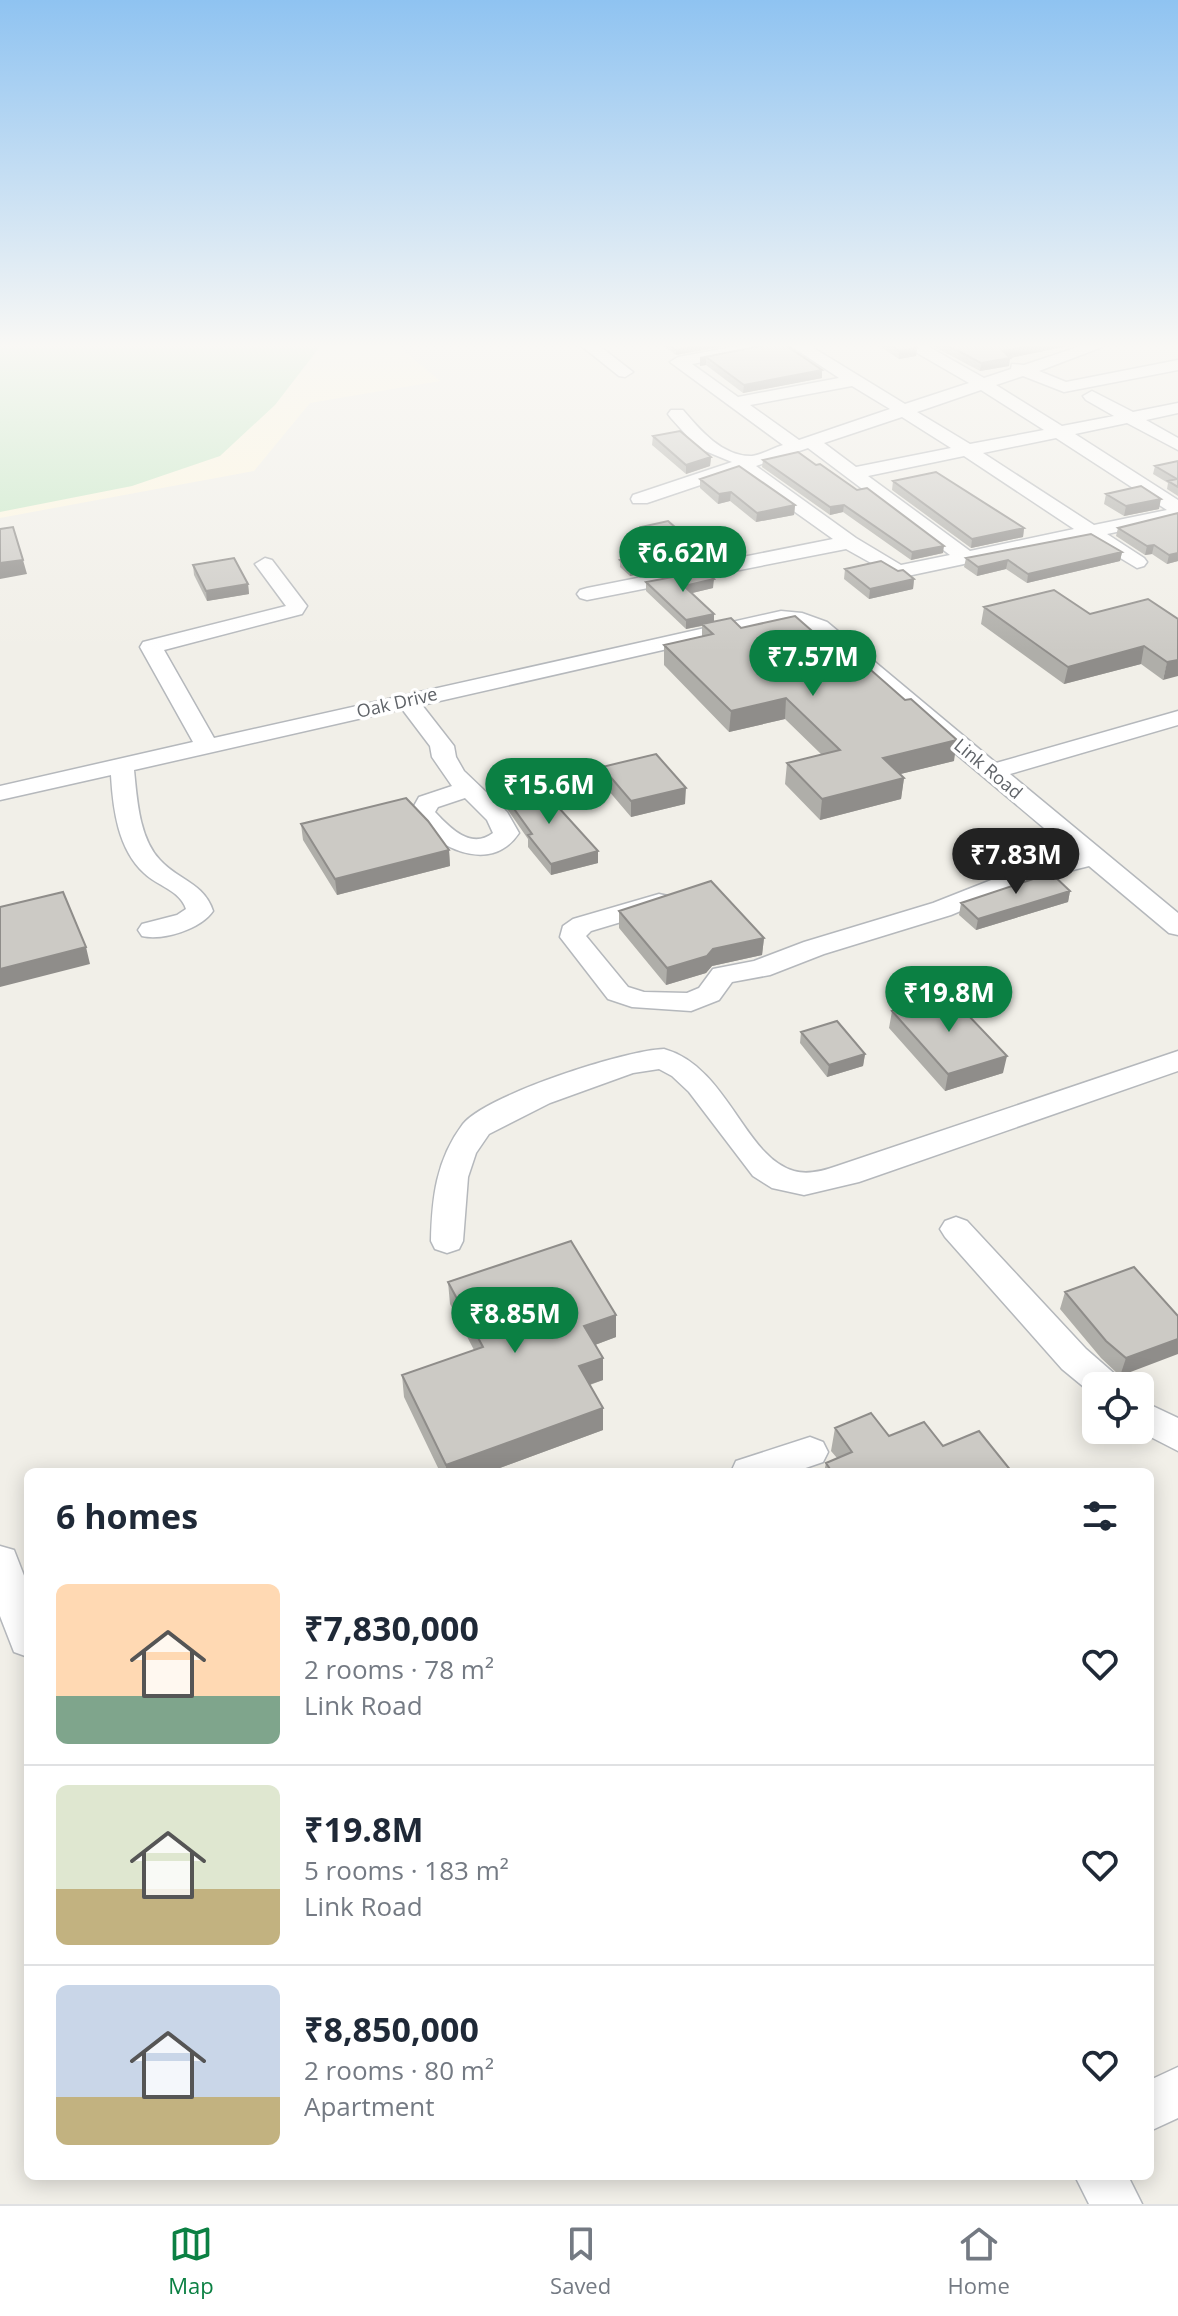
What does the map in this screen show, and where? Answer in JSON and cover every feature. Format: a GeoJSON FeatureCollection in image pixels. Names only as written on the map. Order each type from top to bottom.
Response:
{"type":"FeatureCollection","features":[{"type":"Feature","properties":{"kind":"street"},"geometry":{"type":"LineString","coordinates":[[705,447],[742,462],[849,542],[898,572],[1178,511]]}},
{"type":"Feature","properties":{"kind":"street"},"geometry":{"type":"LineString","coordinates":[[640,499],[787,447]]}},
{"type":"Feature","properties":{"kind":"street"},"geometry":{"type":"LineString","coordinates":[[806,447],[854,473],[968,559]]}},
{"type":"Feature","properties":{"kind":"street"},"geometry":{"type":"LineString","coordinates":[[962,447],[1137,562]]}},
{"type":"Feature","properties":{"kind":"street"},"geometry":{"type":"LineString","coordinates":[[854,473],[982,447]]}},
{"type":"Feature","properties":{"kind":"street"},"geometry":{"type":"LineString","coordinates":[[1078,447],[1178,511]]}},
{"type":"Feature","properties":{"kind":"street"},"geometry":{"type":"LineString","coordinates":[[587,594],[849,542]]}},
{"type":"Feature","properties":{"kind":"street"},"geometry":{"type":"LineString","coordinates":[[207,746],[151,647],[295,610],[297,606],[293,599],[265,564]]}},
{"type":"Feature","properties":{"kind":"street","name":"Oak Drive"},"geometry":{"type":"LineString","coordinates":[[0,793],[781,617],[795,617]]}},
{"type":"Feature","properties":{"kind":"street","name":"Link Road"},"geometry":{"type":"LineString","coordinates":[[795,617],[819,627],[1178,927]]}},
{"type":"Feature","properties":{"kind":"street"},"geometry":{"type":"LineString","coordinates":[[408,701],[442,746],[444,757],[467,789]]}},
{"type":"Feature","properties":{"kind":"street"},"geometry":{"type":"LineString","coordinates":[[992,772],[1178,718]]}},
{"type":"Feature","properties":{"kind":"street"},"geometry":{"type":"LineString","coordinates":[[122,766],[126,814],[148,861],[185,888],[199,905],[200,911],[195,917],[151,930]]}},
{"type":"Feature","properties":{"kind":"street"},"geometry":{"type":"LineString","coordinates":[[679,896],[582,925],[573,932],[578,944],[618,993],[642,1001],[691,1002],[709,994],[723,975],[760,969],[836,940],[942,909],[1028,874],[1094,857]]}},
{"type":"Feature","properties":{"kind":"street"},"geometry":{"type":"LineString","coordinates":[[447,1241],[449,1204],[456,1167],[465,1145],[478,1127],[509,1110],[646,1057],[664,1058],[689,1075],[774,1177],[803,1185],[945,1143],[1178,1061]]}},
{"type":"Feature","properties":{"kind":"street"},"geometry":{"type":"LineString","coordinates":[[956,1229],[1089,1372]]}},
{"type":"Feature","properties":{"kind":"street"},"geometry":{"type":"LineString","coordinates":[[1154,1422],[1178,1436]]}},
{"type":"Feature","properties":{"kind":"street"},"geometry":{"type":"LineString","coordinates":[[761,1468],[810,1452]]}},
{"type":"Feature","properties":{"kind":"street"},"geometry":{"type":"LineString","coordinates":[[0,1562],[24,1628]]}},
{"type":"Feature","properties":{"kind":"street"},"geometry":{"type":"LineString","coordinates":[[1154,2105],[1178,2091]]}},
{"type":"Feature","properties":{"kind":"street"},"geometry":{"type":"LineString","coordinates":[[1102,2180],[1117,2204]]}},
{"type":"Feature","properties":{"kind":"shaded area"},"geometry":{"type":"Polygon","coordinates":[[[0,447],[274,447],[254,471],[0,518],[0,447]]]}},
{"type":"Feature","properties":{"kind":"green space"},"geometry":{"type":"Polygon","coordinates":[[[0,447],[230,447],[220,456],[132,486],[0,512],[0,447]]]}},
{"type":"Feature","properties":{"kind":"building"},"geometry":{"type":"Polygon","coordinates":[[[665,447],[699,447],[711,457],[686,465],[665,447]]]}},
{"type":"Feature","properties":{"kind":"building"},"geometry":{"type":"Polygon","coordinates":[[[798,452],[857,490],[867,488],[944,546],[912,552],[844,505],[830,507],[763,460],[798,452]]]}},
{"type":"Feature","properties":{"kind":"building"},"geometry":{"type":"Polygon","coordinates":[[[1178,461],[1178,487],[1168,481],[1177,479],[1155,466],[1178,461]]]}},
{"type":"Feature","properties":{"kind":"building"},"geometry":{"type":"Polygon","coordinates":[[[739,466],[795,505],[757,513],[731,492],[719,494],[700,479],[739,466]]]}},
{"type":"Feature","properties":{"kind":"building"},"geometry":{"type":"Polygon","coordinates":[[[936,472],[1024,528],[972,539],[893,481],[936,472]]]}},
{"type":"Feature","properties":{"kind":"building"},"geometry":{"type":"Polygon","coordinates":[[[1141,486],[1161,499],[1126,506],[1106,494],[1141,486]]]}},
{"type":"Feature","properties":{"kind":"building"},"geometry":{"type":"Polygon","coordinates":[[[1178,513],[1178,553],[1169,555],[1154,545],[1147,546],[1118,528],[1178,513]]]}},
{"type":"Feature","properties":{"kind":"building"},"geometry":{"type":"Polygon","coordinates":[[[668,521],[706,554],[630,569],[620,560],[667,549],[641,527],[668,521]]]}},
{"type":"Feature","properties":{"kind":"building"},"geometry":{"type":"Polygon","coordinates":[[[13,527],[23,560],[0,563],[0,529],[13,527]]]}},
{"type":"Feature","properties":{"kind":"building"},"geometry":{"type":"Polygon","coordinates":[[[1091,534],[1122,552],[1028,574],[1008,560],[978,567],[966,558],[1091,534]]]}},
{"type":"Feature","properties":{"kind":"building"},"geometry":{"type":"Polygon","coordinates":[[[234,558],[248,584],[206,591],[193,565],[234,558]]]}},
{"type":"Feature","properties":{"kind":"building"},"geometry":{"type":"Polygon","coordinates":[[[881,561],[898,571],[903,570],[914,579],[870,589],[845,569],[881,561]]]}},
{"type":"Feature","properties":{"kind":"building"},"geometry":{"type":"Polygon","coordinates":[[[704,571],[714,579],[684,586],[714,614],[686,620],[646,582],[704,571]]]}},
{"type":"Feature","properties":{"kind":"building"},"geometry":{"type":"Polygon","coordinates":[[[1054,590],[1090,614],[1148,599],[1178,619],[1178,660],[1167,662],[1144,646],[1068,667],[984,607],[1054,590]]]}},
{"type":"Feature","properties":{"kind":"building"},"geometry":{"type":"Polygon","coordinates":[[[795,616],[852,666],[863,663],[905,700],[911,699],[957,740],[883,758],[904,778],[822,799],[787,763],[840,750],[786,698],[731,711],[664,645],[713,634],[702,624],[731,618],[741,628],[795,616]]]}},
{"type":"Feature","properties":{"kind":"building"},"geometry":{"type":"Polygon","coordinates":[[[656,754],[686,788],[631,801],[602,767],[656,754]]]}},
{"type":"Feature","properties":{"kind":"building"},"geometry":{"type":"Polygon","coordinates":[[[539,786],[598,851],[551,864],[528,835],[532,834],[504,795],[539,786]]]}},
{"type":"Feature","properties":{"kind":"building"},"geometry":{"type":"Polygon","coordinates":[[[406,798],[449,850],[335,879],[301,824],[406,798]]]}},
{"type":"Feature","properties":{"kind":"building"},"geometry":{"type":"Polygon","coordinates":[[[1051,873],[1070,891],[978,919],[961,903],[1051,873]]]}},
{"type":"Feature","properties":{"kind":"building"},"geometry":{"type":"Polygon","coordinates":[[[711,881],[764,938],[713,949],[707,956],[667,968],[619,911],[711,881]]]}},
{"type":"Feature","properties":{"kind":"building"},"geometry":{"type":"Polygon","coordinates":[[[63,892],[86,947],[0,969],[0,907],[63,892]]]}},
{"type":"Feature","properties":{"kind":"building"},"geometry":{"type":"Polygon","coordinates":[[[948,994],[1007,1056],[948,1074],[892,1011],[948,994]]]}},
{"type":"Feature","properties":{"kind":"building"},"geometry":{"type":"Polygon","coordinates":[[[837,1021],[865,1054],[829,1065],[801,1032],[837,1021]]]}},
{"type":"Feature","properties":{"kind":"building"},"geometry":{"type":"Polygon","coordinates":[[[571,1241],[616,1315],[584,1326],[603,1358],[579,1366],[603,1408],[446,1465],[402,1375],[483,1347],[448,1282],[571,1241]]]}},
{"type":"Feature","properties":{"kind":"building"},"geometry":{"type":"Polygon","coordinates":[[[1134,1267],[1178,1316],[1178,1339],[1126,1358],[1106,1341],[1065,1292],[1134,1267]]]}},
{"type":"Feature","properties":{"kind":"building"},"geometry":{"type":"Polygon","coordinates":[[[871,1413],[889,1436],[924,1422],[943,1446],[979,1431],[1009,1468],[829,1468],[826,1463],[852,1452],[835,1428],[871,1413]]]}}]}
